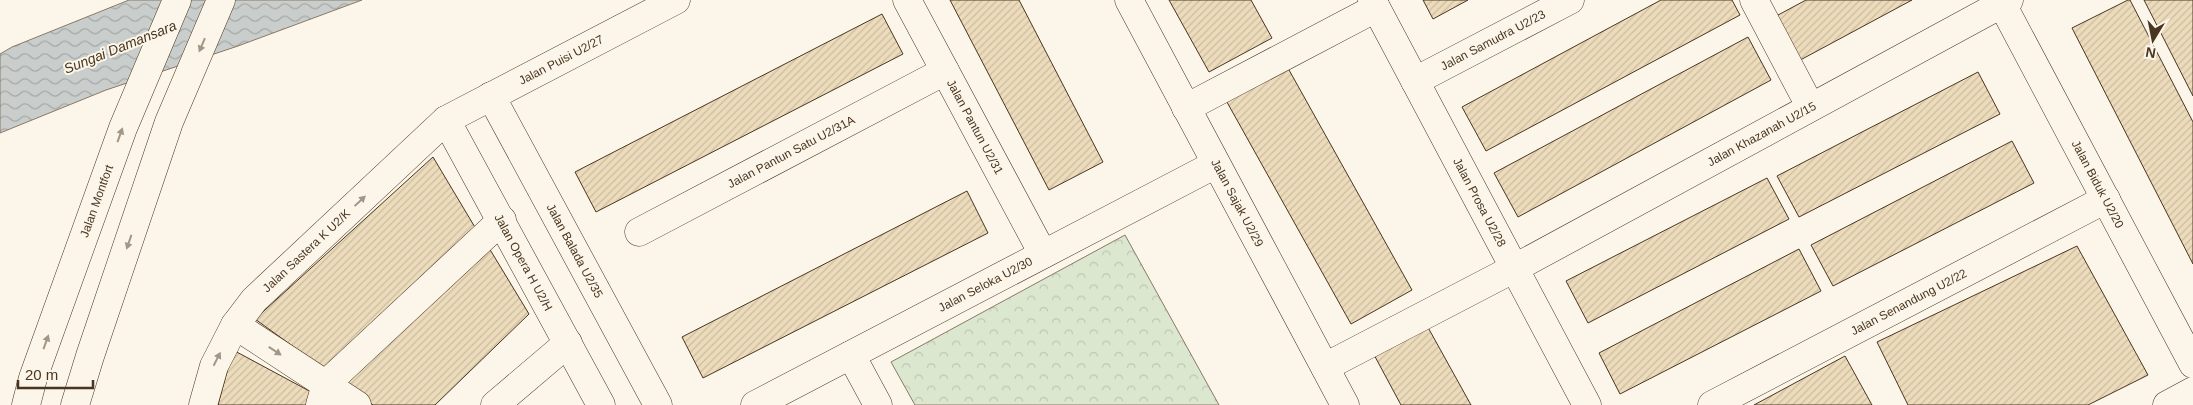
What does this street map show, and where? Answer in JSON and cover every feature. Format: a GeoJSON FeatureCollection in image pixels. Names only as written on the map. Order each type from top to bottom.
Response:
{"type":"FeatureCollection","features":[{"type":"Feature","properties":{"kind":"street","name":"Jalan Montfort"},"geometry":{"type":"LineString","coordinates":[[26,405],[33,378],[123,128],[178,0]]}},
{"type":"Feature","properties":{"kind":"street"},"geometry":{"type":"LineString","coordinates":[[75,405],[169,122],[221,0]]}},
{"type":"Feature","properties":{"kind":"street","name":"Jalan Puisi U2/27"},"geometry":{"type":"LineString","coordinates":[[446,120],[676,0]]}},
{"type":"Feature","properties":{"kind":"street","name":"Jalan Pantun U2/31"},"geometry":{"type":"LineString","coordinates":[[907,0],[1043,254]]}},
{"type":"Feature","properties":{"kind":"street","name":"Jalan Sajak U2/29"},"geometry":{"type":"LineString","coordinates":[[1129,0],[1344,405]]}},
{"type":"Feature","properties":{"kind":"street","name":"Jalan Samudra U2/23"},"geometry":{"type":"LineString","coordinates":[[1415,81],[1570,0]]}},
{"type":"Feature","properties":{"kind":"street"},"geometry":{"type":"LineString","coordinates":[[1754,0],[1810,106]]}},
{"type":"Feature","properties":{"kind":"street","name":"Jalan Khazanah U2/15"},"geometry":{"type":"LineString","coordinates":[[1325,367],[1515,268],[1810,106],[2006,2]]}},
{"type":"Feature","properties":{"kind":"street","name":"Jalan Biduk U2/20"},"geometry":{"type":"LineString","coordinates":[[2006,2],[2106,199],[2193,364]]}},
{"type":"Feature","properties":{"kind":"street"},"geometry":{"type":"LineString","coordinates":[[1186,108],[1374,4]]}},
{"type":"Feature","properties":{"kind":"street","name":"Jalan Prosa U2/28"},"geometry":{"type":"LineString","coordinates":[[1374,4],[1587,405]]}},
{"type":"Feature","properties":{"kind":"street","name":"Jalan Pantun Satu U2/31A"},"geometry":{"type":"LineString","coordinates":[[639,232],[945,71]]}},
{"type":"Feature","properties":{"kind":"street","name":"Jalan Balada U2/35"},"geometry":{"type":"LineString","coordinates":[[491,96],[658,405]]}},
{"type":"Feature","properties":{"kind":"street","name":"Jalan Opera H U2/H"},"geometry":{"type":"LineString","coordinates":[[446,120],[601,405]]}},
{"type":"Feature","properties":{"kind":"street","name":"Jalan Sastera K U2/K"},"geometry":{"type":"LineString","coordinates":[[203,405],[214,366],[235,324],[254,300],[446,120]]}},
{"type":"Feature","properties":{"kind":"street","name":"Jalan Seloka U2/30"},"geometry":{"type":"LineString","coordinates":[[755,405],[1216,164]]}},
{"type":"Feature","properties":{"kind":"street","name":"Jalan Senandung U2/22"},"geometry":{"type":"LineString","coordinates":[[1712,405],[2106,199]]}},
{"type":"Feature","properties":{"kind":"street"},"geometry":{"type":"LineString","coordinates":[[322,395],[502,220]]}},
{"type":"Feature","properties":{"kind":"street"},"geometry":{"type":"LineString","coordinates":[[235,324],[322,395],[357,405]]}},
{"type":"Feature","properties":{"kind":"street"},"geometry":{"type":"LineString","coordinates":[[495,405],[568,343]]}},
{"type":"Feature","properties":{"kind":"street"},"geometry":{"type":"LineString","coordinates":[[851,355],[878,405]]}},
{"type":"Feature","properties":{"kind":"street"},"geometry":{"type":"LineString","coordinates":[[2167,405],[2193,391]]}},
{"type":"Feature","properties":{"kind":"green space"},"geometry":{"type":"Polygon","coordinates":[[[1125,235],[1219,405],[915,405],[891,362],[1125,235]]]}},
{"type":"Feature","properties":{"kind":"water","name":"Sungai Damansara"},"geometry":{"type":"Polygon","coordinates":[[[129,0],[362,0],[238,46],[106,90],[0,133],[0,54],[12,47],[129,0]]]}},
{"type":"Feature","properties":{"kind":"building"},"geometry":{"type":"Polygon","coordinates":[[[950,0],[1019,0],[1103,162],[1049,190],[950,0]]]}},
{"type":"Feature","properties":{"kind":"building"},"geometry":{"type":"Polygon","coordinates":[[[1169,0],[1251,0],[1272,38],[1209,72],[1169,0]]]}},
{"type":"Feature","properties":{"kind":"building"},"geometry":{"type":"Polygon","coordinates":[[[1423,0],[1468,0],[1433,19],[1423,0]]]}},
{"type":"Feature","properties":{"kind":"building"},"geometry":{"type":"Polygon","coordinates":[[[1661,0],[1732,0],[1740,15],[1486,151],[1462,107],[1661,0]]]}},
{"type":"Feature","properties":{"kind":"building"},"geometry":{"type":"Polygon","coordinates":[[[1806,0],[1912,0],[1791,65],[1767,21],[1806,0]]]}},
{"type":"Feature","properties":{"kind":"building"},"geometry":{"type":"Polygon","coordinates":[[[2130,0],[2193,122],[2193,264],[2072,28],[2130,0]]]}},
{"type":"Feature","properties":{"kind":"building"},"geometry":{"type":"Polygon","coordinates":[[[2144,0],[2193,0],[2193,96],[2144,0]]]}},
{"type":"Feature","properties":{"kind":"building"},"geometry":{"type":"Polygon","coordinates":[[[882,14],[903,54],[596,212],[575,172],[882,14]]]}},
{"type":"Feature","properties":{"kind":"building"},"geometry":{"type":"Polygon","coordinates":[[[1748,37],[1771,80],[1518,217],[1494,173],[1748,37]]]}},
{"type":"Feature","properties":{"kind":"building"},"geometry":{"type":"Polygon","coordinates":[[[1284,61],[1412,290],[1351,324],[1223,95],[1284,61]]]}},
{"type":"Feature","properties":{"kind":"building"},"geometry":{"type":"Polygon","coordinates":[[[1978,72],[2000,114],[1799,217],[1777,176],[1978,72]]]}},
{"type":"Feature","properties":{"kind":"building"},"geometry":{"type":"Polygon","coordinates":[[[2012,141],[2034,183],[1833,286],[1811,245],[2012,141]]]}},
{"type":"Feature","properties":{"kind":"building"},"geometry":{"type":"Polygon","coordinates":[[[433,157],[476,229],[327,371],[255,319],[433,157]]]}},
{"type":"Feature","properties":{"kind":"building"},"geometry":{"type":"Polygon","coordinates":[[[1767,178],[1789,219],[1588,323],[1566,281],[1767,178]]]}},
{"type":"Feature","properties":{"kind":"building"},"geometry":{"type":"Polygon","coordinates":[[[967,191],[988,233],[703,378],[682,337],[967,191]]]}},
{"type":"Feature","properties":{"kind":"building"},"geometry":{"type":"Polygon","coordinates":[[[486,243],[529,314],[435,405],[373,405],[337,379],[486,243]]]}},
{"type":"Feature","properties":{"kind":"building"},"geometry":{"type":"Polygon","coordinates":[[[2077,246],[2148,375],[2088,405],[1908,405],[1877,342],[2077,246]]]}},
{"type":"Feature","properties":{"kind":"building"},"geometry":{"type":"Polygon","coordinates":[[[1799,249],[1821,291],[1620,394],[1599,353],[1799,249]]]}},
{"type":"Feature","properties":{"kind":"building"},"geometry":{"type":"Polygon","coordinates":[[[1425,322],[1471,405],[1401,405],[1372,351],[1425,322]]]}},
{"type":"Feature","properties":{"kind":"building"},"geometry":{"type":"Polygon","coordinates":[[[233,350],[313,393],[309,405],[218,405],[233,350]]]}},
{"type":"Feature","properties":{"kind":"building"},"geometry":{"type":"Polygon","coordinates":[[[1845,356],[1872,405],[1754,405],[1845,356]]]}}]}
